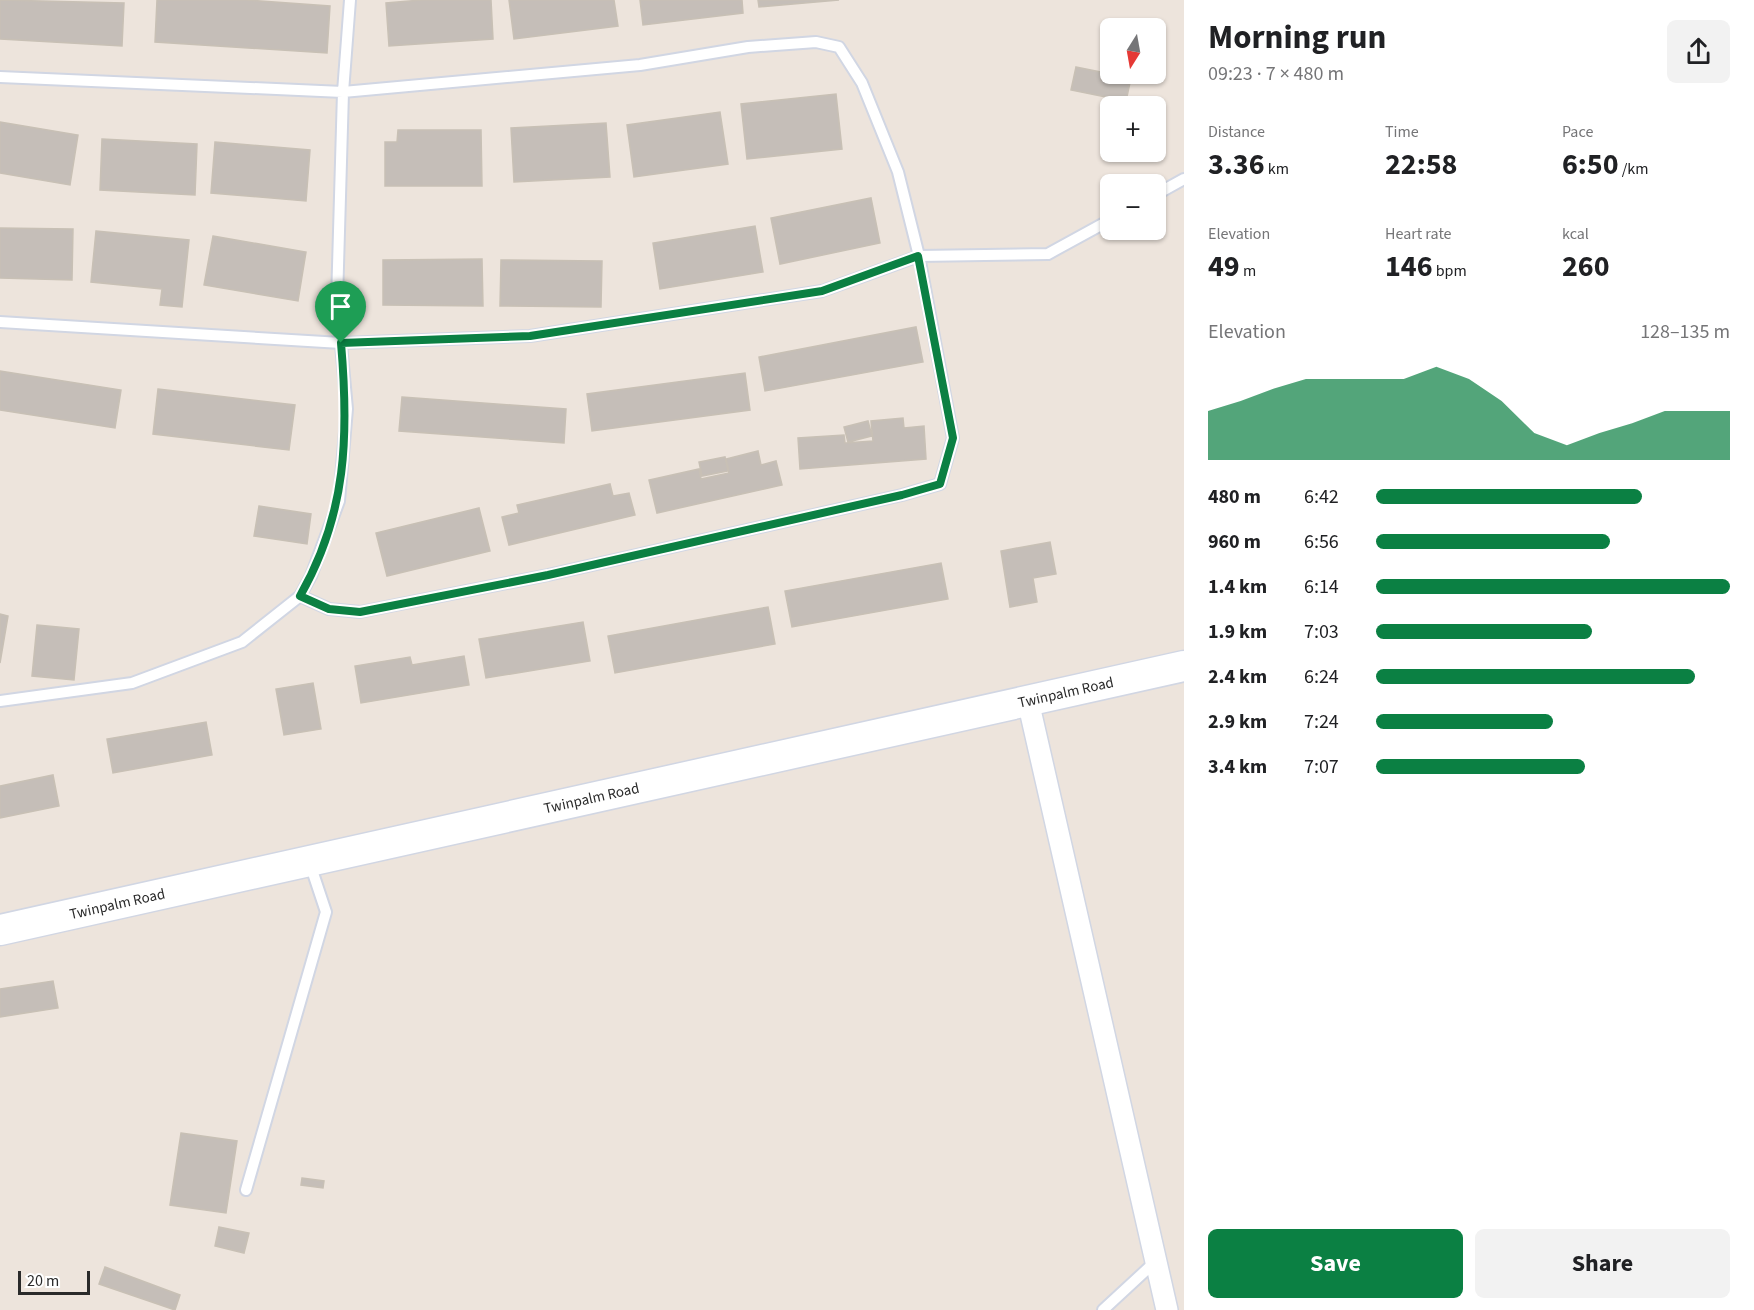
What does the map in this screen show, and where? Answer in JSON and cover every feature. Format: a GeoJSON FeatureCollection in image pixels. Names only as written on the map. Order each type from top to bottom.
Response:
{"type":"FeatureCollection","features":[{"type":"Feature","properties":{"kind":"main road","name":"Twinpalm Road"},"geometry":{"type":"LineString","coordinates":[[0,930],[1184,666]]}},
{"type":"Feature","properties":{"kind":"street"},"geometry":{"type":"LineString","coordinates":[[1028,700],[1167,1310]]}},
{"type":"Feature","properties":{"kind":"lane"},"geometry":{"type":"LineString","coordinates":[[0,701],[132,683],[242,642],[300,596],[311,576],[339,501],[346,409],[337,301],[343,92],[350,0]]}},
{"type":"Feature","properties":{"kind":"lane"},"geometry":{"type":"LineString","coordinates":[[0,77],[343,92],[640,66],[748,47],[816,42],[839,47],[862,83],[898,172],[918,256],[953,438],[940,484],[902,495],[548,575],[360,612],[329,609],[300,596]]}},
{"type":"Feature","properties":{"kind":"lane"},"geometry":{"type":"LineString","coordinates":[[1166,189],[1184,179]]}},
{"type":"Feature","properties":{"kind":"lane"},"geometry":{"type":"LineString","coordinates":[[0,322],[341,343],[530,336],[822,291],[918,256],[1048,254],[1100,225]]}},
{"type":"Feature","properties":{"kind":"lane"},"geometry":{"type":"LineString","coordinates":[[246,1190],[326,912],[324,897],[309,861]]}},
{"type":"Feature","properties":{"kind":"lane"},"geometry":{"type":"LineString","coordinates":[[1103,1310],[1156,1261]]}},
{"type":"Feature","properties":{"kind":"building"},"geometry":{"type":"Polygon","coordinates":[[[0,0],[124,3],[122,46],[0,39],[0,0]]]}},
{"type":"Feature","properties":{"kind":"building"},"geometry":{"type":"Polygon","coordinates":[[[157,0],[247,0],[330,6],[327,53],[155,42],[157,0]]]}},
{"type":"Feature","properties":{"kind":"building"},"geometry":{"type":"Polygon","coordinates":[[[421,0],[491,0],[493,39],[389,46],[386,3],[421,0]]]}},
{"type":"Feature","properties":{"kind":"building"},"geometry":{"type":"Polygon","coordinates":[[[509,0],[614,0],[618,26],[514,39],[509,0]]]}},
{"type":"Feature","properties":{"kind":"building"},"geometry":{"type":"Polygon","coordinates":[[[640,0],[742,0],[743,13],[643,25],[640,0]]]}},
{"type":"Feature","properties":{"kind":"building"},"geometry":{"type":"Polygon","coordinates":[[[758,0],[839,0],[759,7],[758,0]]]}},
{"type":"Feature","properties":{"kind":"building"},"geometry":{"type":"Polygon","coordinates":[[[1076,67],[1100,72],[1100,84],[1130,84],[1127,96],[1101,96],[1071,90],[1076,67]]]}},
{"type":"Feature","properties":{"kind":"building"},"geometry":{"type":"Polygon","coordinates":[[[836,94],[842,149],[747,159],[741,104],[836,94]]]}},
{"type":"Feature","properties":{"kind":"building"},"geometry":{"type":"Polygon","coordinates":[[[720,112],[728,164],[634,177],[627,125],[720,112]]]}},
{"type":"Feature","properties":{"kind":"building"},"geometry":{"type":"Polygon","coordinates":[[[0,122],[78,135],[70,185],[0,173],[0,122]]]}},
{"type":"Feature","properties":{"kind":"building"},"geometry":{"type":"Polygon","coordinates":[[[606,123],[610,177],[514,182],[511,128],[606,123]]]}},
{"type":"Feature","properties":{"kind":"building"},"geometry":{"type":"Polygon","coordinates":[[[398,130],[481,130],[482,186],[385,186],[385,142],[397,142],[398,130]]]}},
{"type":"Feature","properties":{"kind":"building"},"geometry":{"type":"Polygon","coordinates":[[[102,139],[197,144],[195,195],[100,190],[102,139]]]}},
{"type":"Feature","properties":{"kind":"building"},"geometry":{"type":"Polygon","coordinates":[[[215,142],[310,150],[306,201],[211,193],[215,142]]]}},
{"type":"Feature","properties":{"kind":"building"},"geometry":{"type":"Polygon","coordinates":[[[871,198],[880,243],[780,264],[771,218],[871,198]]]}},
{"type":"Feature","properties":{"kind":"building"},"geometry":{"type":"Polygon","coordinates":[[[755,226],[763,272],[660,289],[653,243],[755,226]]]}},
{"type":"Feature","properties":{"kind":"building"},"geometry":{"type":"Polygon","coordinates":[[[0,228],[73,229],[72,280],[0,278],[0,228]]]}},
{"type":"Feature","properties":{"kind":"building"},"geometry":{"type":"Polygon","coordinates":[[[96,231],[189,240],[182,307],[160,305],[162,289],[91,282],[96,231]]]}},
{"type":"Feature","properties":{"kind":"building"},"geometry":{"type":"Polygon","coordinates":[[[213,236],[306,252],[298,301],[204,285],[213,236]]]}},
{"type":"Feature","properties":{"kind":"building"},"geometry":{"type":"Polygon","coordinates":[[[482,259],[483,306],[383,305],[383,260],[482,259]]]}},
{"type":"Feature","properties":{"kind":"building"},"geometry":{"type":"Polygon","coordinates":[[[501,260],[602,261],[601,307],[500,306],[501,260]]]}},
{"type":"Feature","properties":{"kind":"building"},"geometry":{"type":"Polygon","coordinates":[[[916,327],[923,362],[765,391],[759,357],[916,327]]]}},
{"type":"Feature","properties":{"kind":"building"},"geometry":{"type":"Polygon","coordinates":[[[0,371],[121,390],[115,428],[0,410],[0,371]]]}},
{"type":"Feature","properties":{"kind":"building"},"geometry":{"type":"Polygon","coordinates":[[[745,373],[750,410],[592,431],[587,394],[745,373]]]}},
{"type":"Feature","properties":{"kind":"building"},"geometry":{"type":"Polygon","coordinates":[[[158,389],[295,405],[289,450],[153,434],[158,389]]]}},
{"type":"Feature","properties":{"kind":"building"},"geometry":{"type":"Polygon","coordinates":[[[402,397],[566,409],[564,443],[399,431],[402,397]]]}},
{"type":"Feature","properties":{"kind":"building"},"geometry":{"type":"Polygon","coordinates":[[[903,418],[904,428],[924,426],[926,459],[800,469],[798,438],[844,435],[845,443],[873,441],[871,421],[903,418]]]}},
{"type":"Feature","properties":{"kind":"building"},"geometry":{"type":"Polygon","coordinates":[[[868,421],[872,436],[848,442],[844,427],[868,421]]]}},
{"type":"Feature","properties":{"kind":"building"},"geometry":{"type":"Polygon","coordinates":[[[758,451],[761,465],[776,461],[782,485],[657,513],[649,480],[699,469],[701,479],[729,473],[726,459],[758,451]]]}},
{"type":"Feature","properties":{"kind":"building"},"geometry":{"type":"Polygon","coordinates":[[[725,457],[728,471],[702,476],[699,462],[725,457]]]}},
{"type":"Feature","properties":{"kind":"building"},"geometry":{"type":"Polygon","coordinates":[[[610,484],[613,496],[629,493],[635,515],[509,545],[502,517],[519,513],[517,505],[610,484]]]}},
{"type":"Feature","properties":{"kind":"building"},"geometry":{"type":"Polygon","coordinates":[[[259,506],[311,514],[307,544],[254,536],[259,506]]]}},
{"type":"Feature","properties":{"kind":"building"},"geometry":{"type":"Polygon","coordinates":[[[479,508],[490,551],[387,576],[376,533],[479,508]]]}},
{"type":"Feature","properties":{"kind":"building"},"geometry":{"type":"Polygon","coordinates":[[[1050,542],[1056,574],[1033,578],[1037,602],[1010,607],[1001,551],[1050,542]]]}},
{"type":"Feature","properties":{"kind":"building"},"geometry":{"type":"Polygon","coordinates":[[[941,563],[948,599],[792,627],[785,591],[941,563]]]}},
{"type":"Feature","properties":{"kind":"building"},"geometry":{"type":"Polygon","coordinates":[[[768,607],[775,644],[615,673],[608,636],[768,607]]]}},
{"type":"Feature","properties":{"kind":"building"},"geometry":{"type":"Polygon","coordinates":[[[0,614],[8,616],[0,663],[0,614]]]}},
{"type":"Feature","properties":{"kind":"building"},"geometry":{"type":"Polygon","coordinates":[[[583,622],[590,661],[486,678],[479,639],[583,622]]]}},
{"type":"Feature","properties":{"kind":"building"},"geometry":{"type":"Polygon","coordinates":[[[37,625],[79,629],[74,680],[32,676],[37,625]]]}},
{"type":"Feature","properties":{"kind":"building"},"geometry":{"type":"Polygon","coordinates":[[[464,656],[469,685],[361,703],[355,666],[410,657],[412,665],[464,656]]]}},
{"type":"Feature","properties":{"kind":"building"},"geometry":{"type":"Polygon","coordinates":[[[313,683],[321,729],[284,735],[276,689],[313,683]]]}},
{"type":"Feature","properties":{"kind":"building"},"geometry":{"type":"Polygon","coordinates":[[[206,722],[212,755],[113,773],[107,739],[206,722]]]}},
{"type":"Feature","properties":{"kind":"building"},"geometry":{"type":"Polygon","coordinates":[[[53,775],[59,806],[0,818],[0,786],[53,775]]]}},
{"type":"Feature","properties":{"kind":"building"},"geometry":{"type":"Polygon","coordinates":[[[53,981],[58,1008],[0,1017],[0,989],[53,981]]]}},
{"type":"Feature","properties":{"kind":"building"},"geometry":{"type":"Polygon","coordinates":[[[181,1133],[237,1141],[226,1213],[170,1205],[181,1133]]]}},
{"type":"Feature","properties":{"kind":"building"},"geometry":{"type":"Polygon","coordinates":[[[302,1178],[324,1181],[323,1188],[301,1185],[302,1178]]]}},
{"type":"Feature","properties":{"kind":"building"},"geometry":{"type":"Polygon","coordinates":[[[219,1227],[249,1233],[244,1253],[215,1246],[219,1227]]]}},
{"type":"Feature","properties":{"kind":"building"},"geometry":{"type":"Polygon","coordinates":[[[105,1267],[180,1295],[175,1310],[99,1284],[105,1267]]]}},
{"type":"Feature","properties":{"kind":"route"},"geometry":{"type":"LineString","coordinates":[[918,256],[953,438],[940,484],[902,495],[548,575],[360,612],[329,609],[300,596],[311,576],[339,501],[346,409],[341,343],[530,336],[822,291],[918,256]]}}]}
